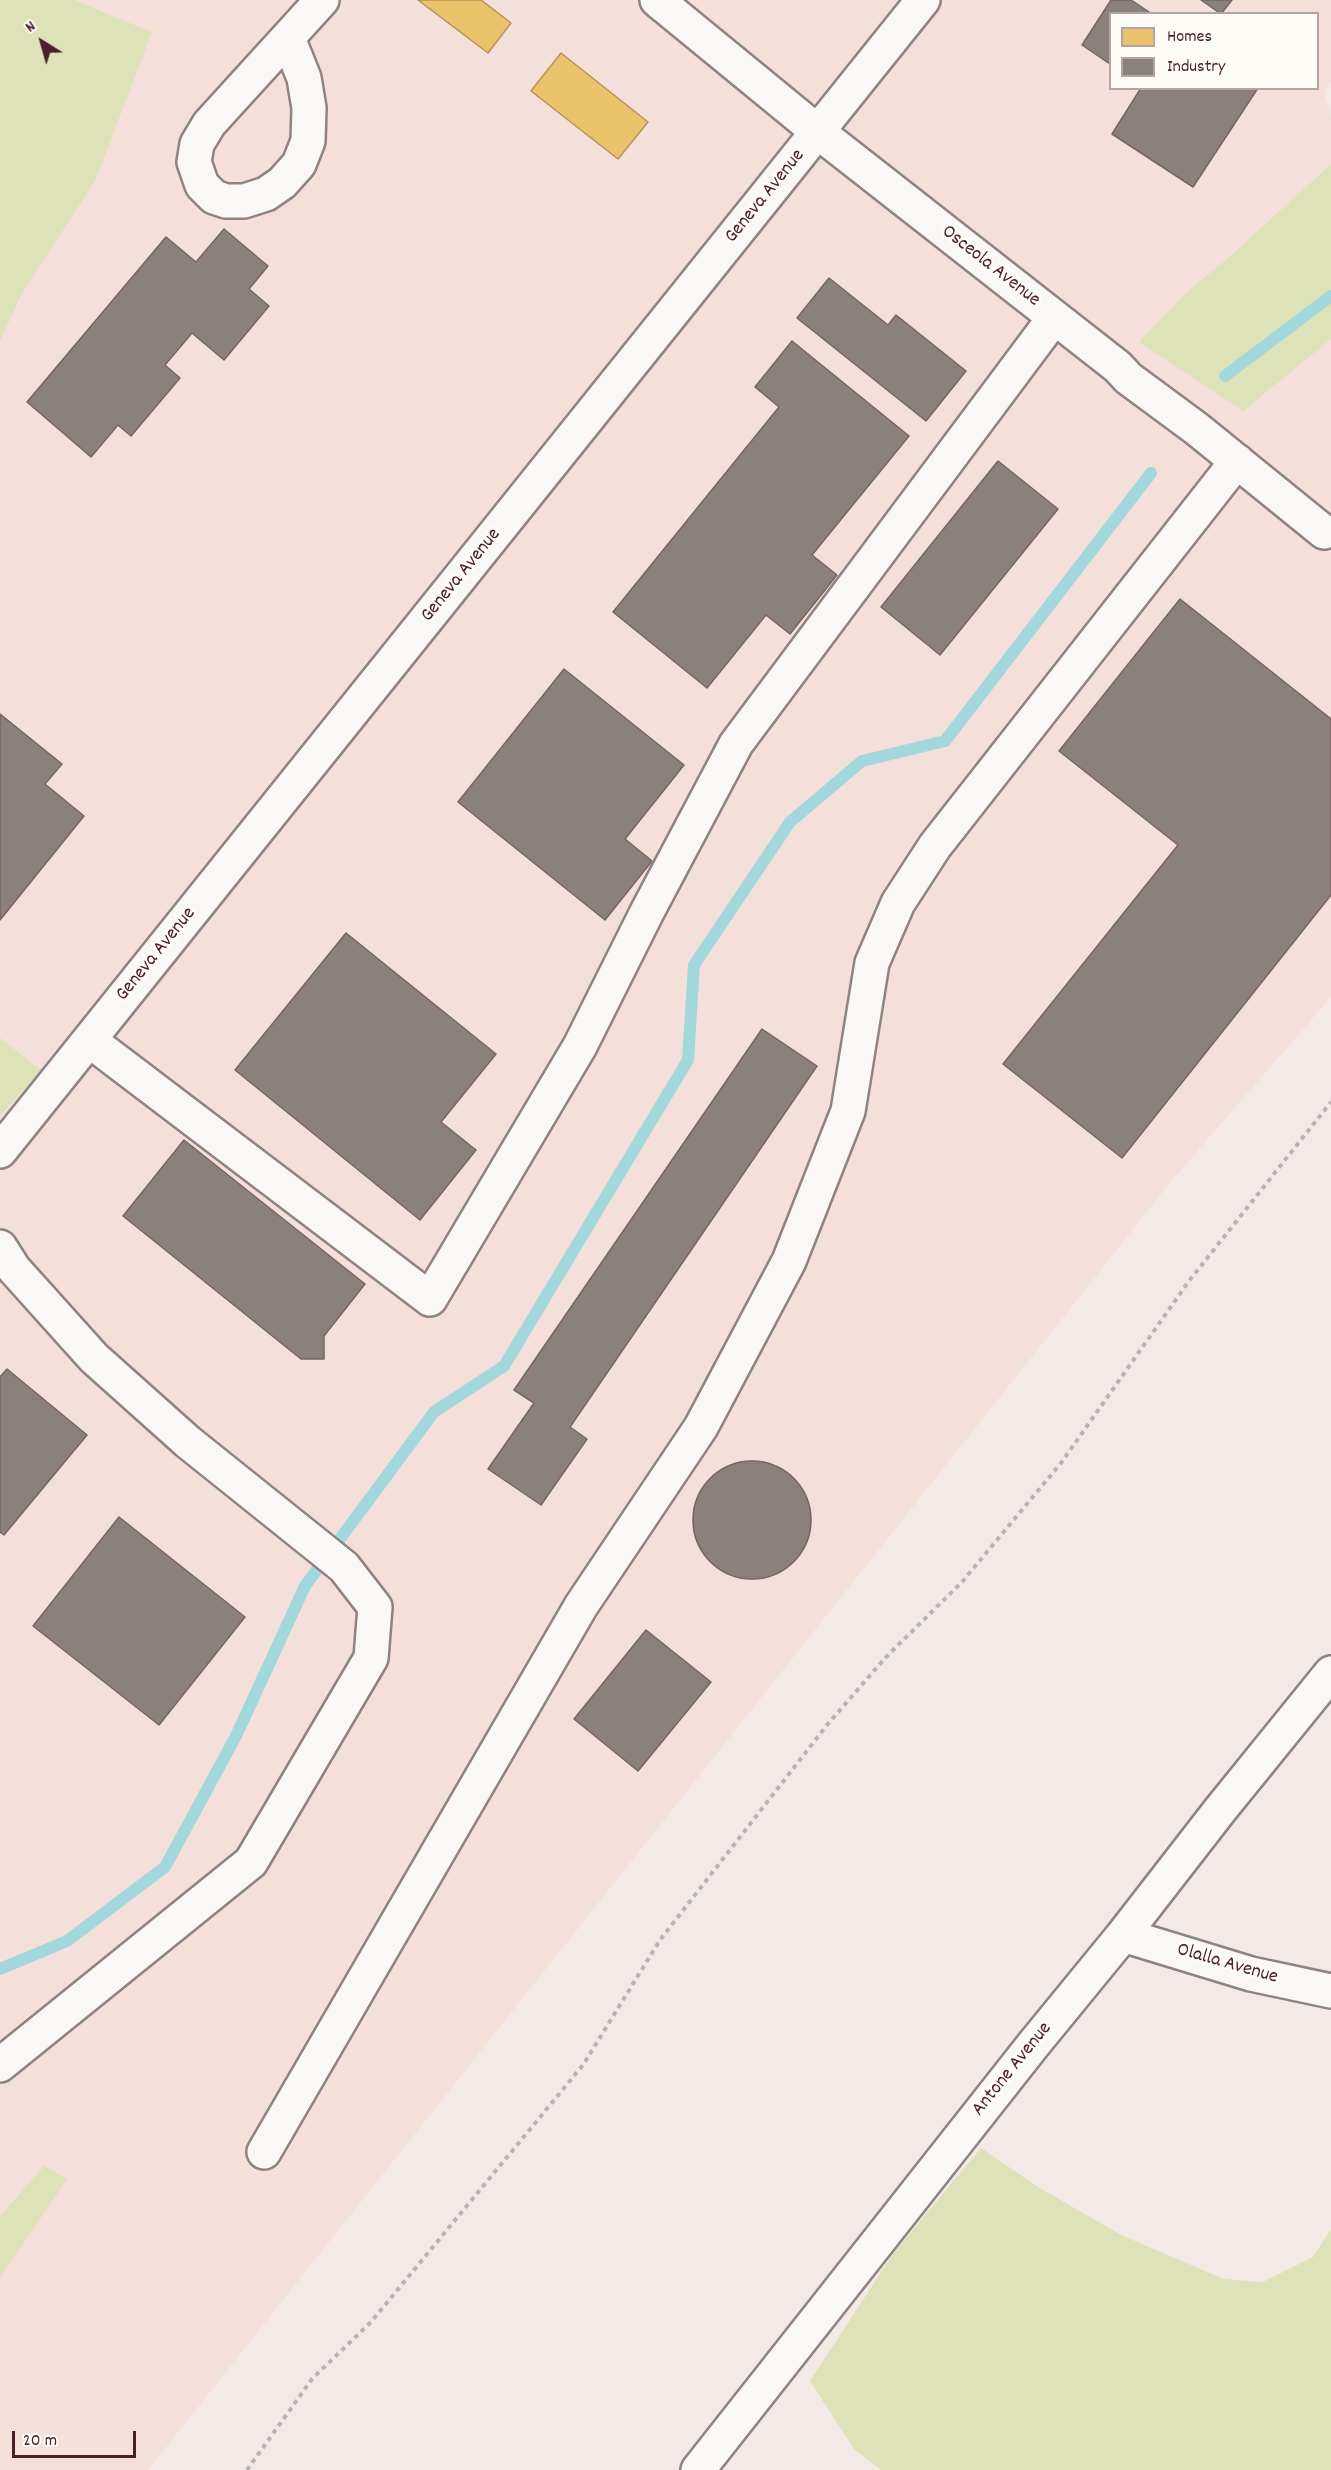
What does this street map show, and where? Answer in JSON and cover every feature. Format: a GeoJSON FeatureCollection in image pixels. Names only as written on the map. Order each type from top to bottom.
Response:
{"type":"FeatureCollection","features":[{"type":"Feature","properties":{"kind":"street"},"geometry":{"type":"LineString","coordinates":[[288,38],[304,78],[309,108],[308,141],[299,164],[282,183],[266,194],[244,201],[226,201],[214,197],[202,185],[194,162],[197,144],[220,111],[322,0]]}},
{"type":"Feature","properties":{"kind":"street","name":"Osceola Avenue"},"geometry":{"type":"LineString","coordinates":[[657,0],[818,132],[1324,532]]}},
{"type":"Feature","properties":{"kind":"street","name":"Geneva Avenue"},"geometry":{"type":"LineString","coordinates":[[0,1151],[923,0]]}},
{"type":"Feature","properties":{"kind":"street"},"geometry":{"type":"LineString","coordinates":[[89,1040],[429,1299],[580,1046],[647,912],[736,744],[1054,318]]}},
{"type":"Feature","properties":{"kind":"street"},"geometry":{"type":"LineString","coordinates":[[264,2152],[582,1606],[701,1427],[789,1261],[848,1111],[872,963],[898,903],[935,846],[1237,461]]}},
{"type":"Feature","properties":{"kind":"street"},"geometry":{"type":"LineString","coordinates":[[0,1247],[14,1269],[94,1358],[188,1442],[344,1567],[375,1606],[371,1658],[251,1863],[0,2065]]}},
{"type":"Feature","properties":{"kind":"street","name":"Antone Avenue"},"geometry":{"type":"LineString","coordinates":[[698,2470],[1033,2044],[1123,1935],[1220,1809],[1331,1673]]}},
{"type":"Feature","properties":{"kind":"street","name":"Olalla Avenue"},"geometry":{"type":"LineString","coordinates":[[1123,1935],[1251,1974],[1331,1991]]}},
{"type":"Feature","properties":{"kind":"path"},"geometry":{"type":"LineString","coordinates":[[247,2470],[312,2379],[371,2322],[583,2065],[660,1940],[827,1725],[886,1657],[962,1582],[1061,1462],[1188,1281],[1331,1102]]}},
{"type":"Feature","properties":{"kind":"shaded area"},"geometry":{"type":"Polygon","coordinates":[[[74,0],[1331,0],[1331,82],[1324,91],[1331,117],[1331,164],[1227,259],[1189,290],[1322,346],[1331,339],[1331,997],[1173,1179],[148,2470],[0,2470],[0,2278],[8,2264],[44,2166],[0,2216],[0,250],[152,32],[74,0]]]}},
{"type":"Feature","properties":{"kind":"green space"},"geometry":{"type":"Polygon","coordinates":[[[0,0],[74,0],[152,32],[95,181],[21,295],[0,341],[0,0]]]}},
{"type":"Feature","properties":{"kind":"green space"},"geometry":{"type":"Polygon","coordinates":[[[1331,164],[1331,339],[1243,411],[1139,342],[1189,290],[1227,259],[1331,164]]]}},
{"type":"Feature","properties":{"kind":"green space"},"geometry":{"type":"Polygon","coordinates":[[[0,1038],[41,1070],[0,1116],[0,1038]]]}},
{"type":"Feature","properties":{"kind":"green space"},"geometry":{"type":"Polygon","coordinates":[[[981,2148],[1038,2187],[1121,2235],[1224,2279],[1263,2282],[1313,2257],[1331,2229],[1331,2470],[881,2470],[854,2449],[810,2381],[893,2254],[981,2148]]]}},
{"type":"Feature","properties":{"kind":"green space"},"geometry":{"type":"Polygon","coordinates":[[[44,2166],[67,2179],[0,2278],[0,2216],[44,2166]]]}},
{"type":"Feature","properties":{"kind":"building: Homes"},"geometry":{"type":"Polygon","coordinates":[[[418,0],[481,0],[511,23],[488,53],[418,0]]]}},
{"type":"Feature","properties":{"kind":"building: Homes"},"geometry":{"type":"Polygon","coordinates":[[[561,53],[648,122],[618,159],[531,91],[561,53]]]}},
{"type":"Feature","properties":{"kind":"building: Industry"},"geometry":{"type":"Polygon","coordinates":[[[1111,0],[1131,0],[1149,12],[1109,12],[1109,63],[1082,45],[1111,0]]]}},
{"type":"Feature","properties":{"kind":"building: Industry"},"geometry":{"type":"Polygon","coordinates":[[[1201,0],[1232,0],[1223,12],[1218,12],[1201,0]]]}},
{"type":"Feature","properties":{"kind":"building: Industry"},"geometry":{"type":"Polygon","coordinates":[[[1140,90],[1257,90],[1193,187],[1112,134],[1140,90]]]}},
{"type":"Feature","properties":{"kind":"building: Industry"},"geometry":{"type":"Polygon","coordinates":[[[224,229],[268,266],[249,289],[269,306],[224,360],[192,333],[165,365],[180,378],[131,436],[118,425],[91,457],[27,402],[166,237],[196,262],[224,229]]]}},
{"type":"Feature","properties":{"kind":"building: Industry"},"geometry":{"type":"Polygon","coordinates":[[[829,278],[888,325],[896,315],[966,371],[926,421],[797,318],[829,278]]]}},
{"type":"Feature","properties":{"kind":"building: Industry"},"geometry":{"type":"Polygon","coordinates":[[[792,341],[909,436],[812,555],[837,575],[790,634],[766,615],[707,688],[613,612],[779,407],[755,387],[792,341]]]}},
{"type":"Feature","properties":{"kind":"building: Industry"},"geometry":{"type":"Polygon","coordinates":[[[998,461],[1058,509],[940,655],[881,607],[998,461]]]}},
{"type":"Feature","properties":{"kind":"building: Industry"},"geometry":{"type":"Polygon","coordinates":[[[1180,599],[1331,719],[1331,895],[1122,1158],[1003,1064],[1178,845],[1059,751],[1180,599]]]}},
{"type":"Feature","properties":{"kind":"building: Industry"},"geometry":{"type":"Polygon","coordinates":[[[564,669],[684,765],[625,839],[652,861],[605,920],[458,802],[564,669]]]}},
{"type":"Feature","properties":{"kind":"building: Industry"},"geometry":{"type":"Polygon","coordinates":[[[0,714],[62,764],[45,784],[84,816],[0,920],[0,714]]]}},
{"type":"Feature","properties":{"kind":"building: Industry"},"geometry":{"type":"Polygon","coordinates":[[[346,933],[496,1054],[441,1122],[476,1150],[420,1220],[235,1070],[346,933]]]}},
{"type":"Feature","properties":{"kind":"building: Industry"},"geometry":{"type":"Polygon","coordinates":[[[762,1029],[817,1066],[570,1427],[587,1439],[541,1505],[488,1469],[534,1403],[514,1390],[762,1029]]]}},
{"type":"Feature","properties":{"kind":"building: Industry"},"geometry":{"type":"Polygon","coordinates":[[[184,1140],[365,1284],[324,1336],[324,1359],[301,1359],[123,1216],[184,1140]]]}},
{"type":"Feature","properties":{"kind":"building: Industry"},"geometry":{"type":"Polygon","coordinates":[[[7,1369],[87,1435],[4,1535],[0,1532],[0,1377],[7,1369]]]}},
{"type":"Feature","properties":{"kind":"building: Industry"},"geometry":{"type":"Polygon","coordinates":[[[752,1461],[775,1465],[794,1478],[807,1497],[811,1520],[807,1543],[794,1562],[775,1575],[752,1579],[729,1575],[710,1562],[697,1543],[693,1520],[697,1497],[710,1478],[729,1465],[752,1461]]]}},
{"type":"Feature","properties":{"kind":"building: Industry"},"geometry":{"type":"Polygon","coordinates":[[[119,1517],[245,1617],[159,1725],[33,1626],[119,1517]]]}},
{"type":"Feature","properties":{"kind":"building: Industry"},"geometry":{"type":"Polygon","coordinates":[[[646,1630],[711,1682],[638,1771],[574,1719],[646,1630]]]}},
{"type":"Feature","properties":{"kind":"waterway"},"geometry":{"type":"LineString","coordinates":[[1225,376],[1331,296]]}},
{"type":"Feature","properties":{"kind":"waterway"},"geometry":{"type":"LineString","coordinates":[[0,1969],[67,1941],[165,1867],[236,1736],[305,1586],[434,1412],[504,1366],[688,1060],[694,965],[790,822],[862,761],[945,741],[1151,473]]}}]}
